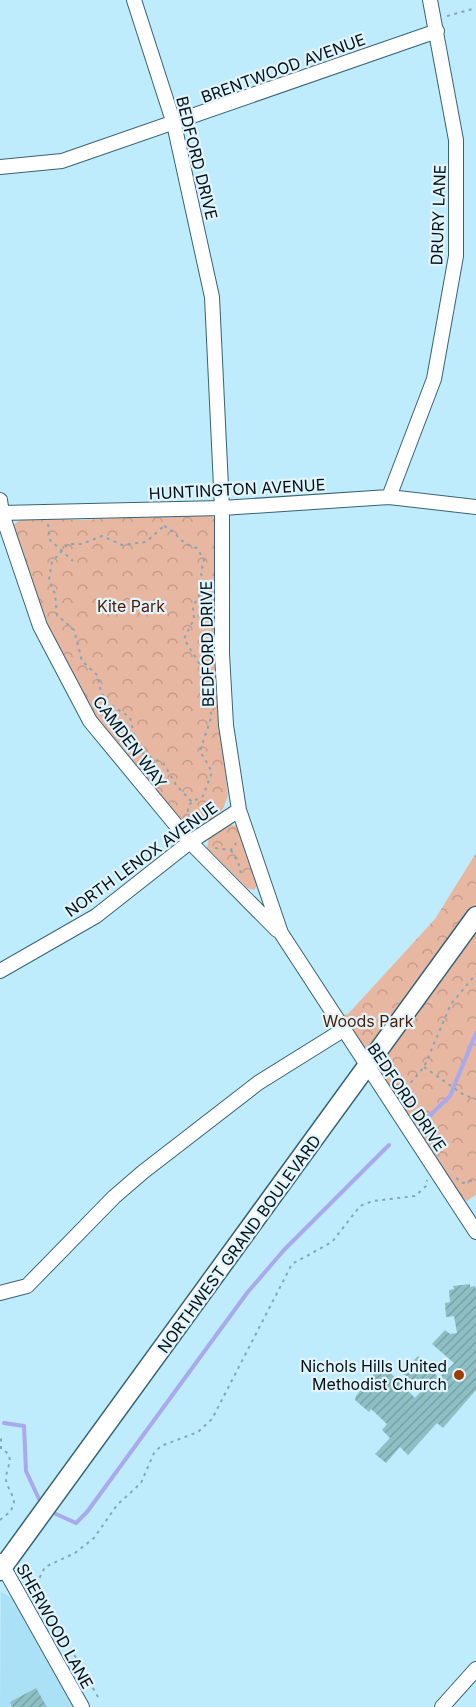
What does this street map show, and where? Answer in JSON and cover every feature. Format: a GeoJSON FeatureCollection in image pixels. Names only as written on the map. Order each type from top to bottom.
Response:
{"type":"FeatureCollection","features":[{"type":"Feature","properties":{"kind":"street","name":"BEDFORD DRIVE"},"geometry":{"type":"LineString","coordinates":[[134,0],[174,124],[212,297],[222,508],[222,654],[226,725],[239,810],[281,933],[476,1232]]}},
{"type":"Feature","properties":{"kind":"street","name":"DRURY LANE"},"geometry":{"type":"LineString","coordinates":[[389,496],[434,379],[456,256],[456,140],[432,7]]}},
{"type":"Feature","properties":{"kind":"street","name":"BRENTWOOD AVENUE"},"geometry":{"type":"LineString","coordinates":[[0,166],[63,161],[437,31]]}},
{"type":"Feature","properties":{"kind":"street","name":"HUNTINGTON AVENUE"},"geometry":{"type":"LineString","coordinates":[[1,509],[51,514],[222,508],[389,496],[476,507]]}},
{"type":"Feature","properties":{"kind":"street","name":"CAMDEN WAY"},"geometry":{"type":"LineString","coordinates":[[1,509],[40,626],[90,721],[192,844],[281,933]]}},
{"type":"Feature","properties":{"kind":"street","name":"NORTH LENOX AVENUE"},"geometry":{"type":"LineString","coordinates":[[0,971],[96,916],[239,810]]}},
{"type":"Feature","properties":{"kind":"street","name":"NORTHWEST GRAND BOULEVARD"},"geometry":{"type":"LineString","coordinates":[[1,1566],[368,1067],[476,916]]}},
{"type":"Feature","properties":{"kind":"street"},"geometry":{"type":"LineString","coordinates":[[0,1293],[27,1286],[114,1197],[143,1172],[258,1083],[343,1030]]}},
{"type":"Feature","properties":{"kind":"street"},"geometry":{"type":"LineString","coordinates":[[467,1218],[476,1206]]}},
{"type":"Feature","properties":{"kind":"street","name":"SHERWOOD LANE"},"geometry":{"type":"LineString","coordinates":[[1,1566],[82,1707]]}},
{"type":"Feature","properties":{"kind":"street"},"geometry":{"type":"LineString","coordinates":[[442,1707],[476,1669]]}},
{"type":"Feature","properties":{"kind":"path"},"geometry":{"type":"LineString","coordinates":[[432,7],[446,16],[476,8]]}},
{"type":"Feature","properties":{"kind":"path"},"geometry":{"type":"LineString","coordinates":[[51,514],[47,520],[50,540],[73,561]]}},
{"type":"Feature","properties":{"kind":"path"},"geometry":{"type":"LineString","coordinates":[[164,526],[172,530],[180,542],[197,548],[202,554],[204,586],[193,607],[194,619],[184,639],[199,663],[201,683],[212,715],[200,751],[212,772],[203,796],[192,802],[176,784],[164,764],[142,753],[135,740],[130,717],[105,701],[100,691],[98,676],[82,661],[74,630],[57,615],[55,594],[50,586],[52,562],[61,551],[68,544],[82,544],[102,536],[122,545],[146,542],[164,526]]}},
{"type":"Feature","properties":{"kind":"path"},"geometry":{"type":"LineString","coordinates":[[231,850],[244,827]]}},
{"type":"Feature","properties":{"kind":"path"},"geometry":{"type":"LineString","coordinates":[[192,844],[231,850]]}},
{"type":"Feature","properties":{"kind":"path"},"geometry":{"type":"LineString","coordinates":[[231,850],[242,873],[237,890]]}},
{"type":"Feature","properties":{"kind":"path"},"geometry":{"type":"LineString","coordinates":[[392,1101],[424,1067],[451,1004],[476,974]]}},
{"type":"Feature","properties":{"kind":"path"},"geometry":{"type":"LineString","coordinates":[[424,1067],[464,1095],[476,1099]]}},
{"type":"Feature","properties":{"kind":"path"},"geometry":{"type":"LineString","coordinates":[[451,1170],[464,1183],[476,1180]]}},
{"type":"Feature","properties":{"kind":"path"},"geometry":{"type":"LineString","coordinates":[[98,1697],[39,1590],[39,1579],[45,1567],[75,1553],[94,1538],[117,1505],[141,1483],[154,1453],[161,1446],[190,1436],[206,1427],[292,1264],[333,1242],[360,1206],[373,1201],[408,1198],[421,1192],[426,1186],[427,1172]]}},
{"type":"Feature","properties":{"kind":"path"},"geometry":{"type":"LineString","coordinates":[[0,1520],[11,1511],[14,1502],[6,1478],[10,1461],[6,1450],[1,1449],[1,1434]]}},
{"type":"Feature","properties":{"kind":"shaded area"},"geometry":{"type":"Polygon","coordinates":[[[1,1592],[12,1598],[73,1707],[0,1707],[1,1592]]]}},
{"type":"Feature","properties":{"kind":"green space","name":"Kite Park"},"geometry":{"type":"Polygon","coordinates":[[[211,514],[216,523],[220,728],[228,796],[223,809],[212,820],[199,823],[178,819],[113,744],[69,677],[51,638],[13,525],[23,518],[81,520],[211,514]]]}},
{"type":"Feature","properties":{"kind":"green space"},"geometry":{"type":"Polygon","coordinates":[[[225,824],[237,826],[257,886],[254,890],[247,888],[207,848],[209,837],[225,824]]]}},
{"type":"Feature","properties":{"kind":"green space","name":"Woods Park"},"geometry":{"type":"Polygon","coordinates":[[[476,853],[476,904],[371,1049],[363,1049],[341,1015],[348,1014],[435,919],[476,853]]]}},
{"type":"Feature","properties":{"kind":"green space","name":"Woods Park"},"geometry":{"type":"Polygon","coordinates":[[[476,929],[476,1195],[467,1201],[461,1198],[417,1128],[378,1076],[377,1068],[476,929]]]}},
{"type":"Feature","properties":{"kind":"building","name":"Nichols Hills United Methodist Church"},"geometry":{"type":"Polygon","coordinates":[[[470,1284],[470,1287],[475,1286],[476,1290],[476,1390],[443,1428],[437,1423],[408,1455],[400,1447],[386,1463],[375,1454],[390,1438],[382,1430],[387,1424],[371,1409],[369,1412],[355,1400],[356,1396],[382,1364],[415,1398],[423,1389],[402,1373],[418,1356],[439,1378],[454,1363],[432,1344],[445,1330],[450,1334],[457,1333],[454,1316],[446,1317],[445,1303],[450,1302],[449,1290],[454,1289],[453,1286],[470,1284]]]}},
{"type":"Feature","properties":{"kind":"building"},"geometry":{"type":"Polygon","coordinates":[[[36,1688],[47,1707],[12,1707],[10,1702],[36,1688]]]}},
{"type":"Feature","properties":{"kind":"waterway"},"geometry":{"type":"LineString","coordinates":[[417,1128],[450,1096],[476,1033]]}},
{"type":"Feature","properties":{"kind":"waterway"},"geometry":{"type":"LineString","coordinates":[[56,1514],[76,1523],[87,1512],[247,1293],[284,1250],[389,1145]]}},
{"type":"Feature","properties":{"kind":"waterway"},"geometry":{"type":"LineString","coordinates":[[4,1423],[24,1426],[26,1471],[39,1499]]}},
{"type":"Feature","properties":{"kind":"place","name":"Nichols Hills United Methodist Church"},"geometry":{"type":"Point","coordinates":[459,1375]}}]}
